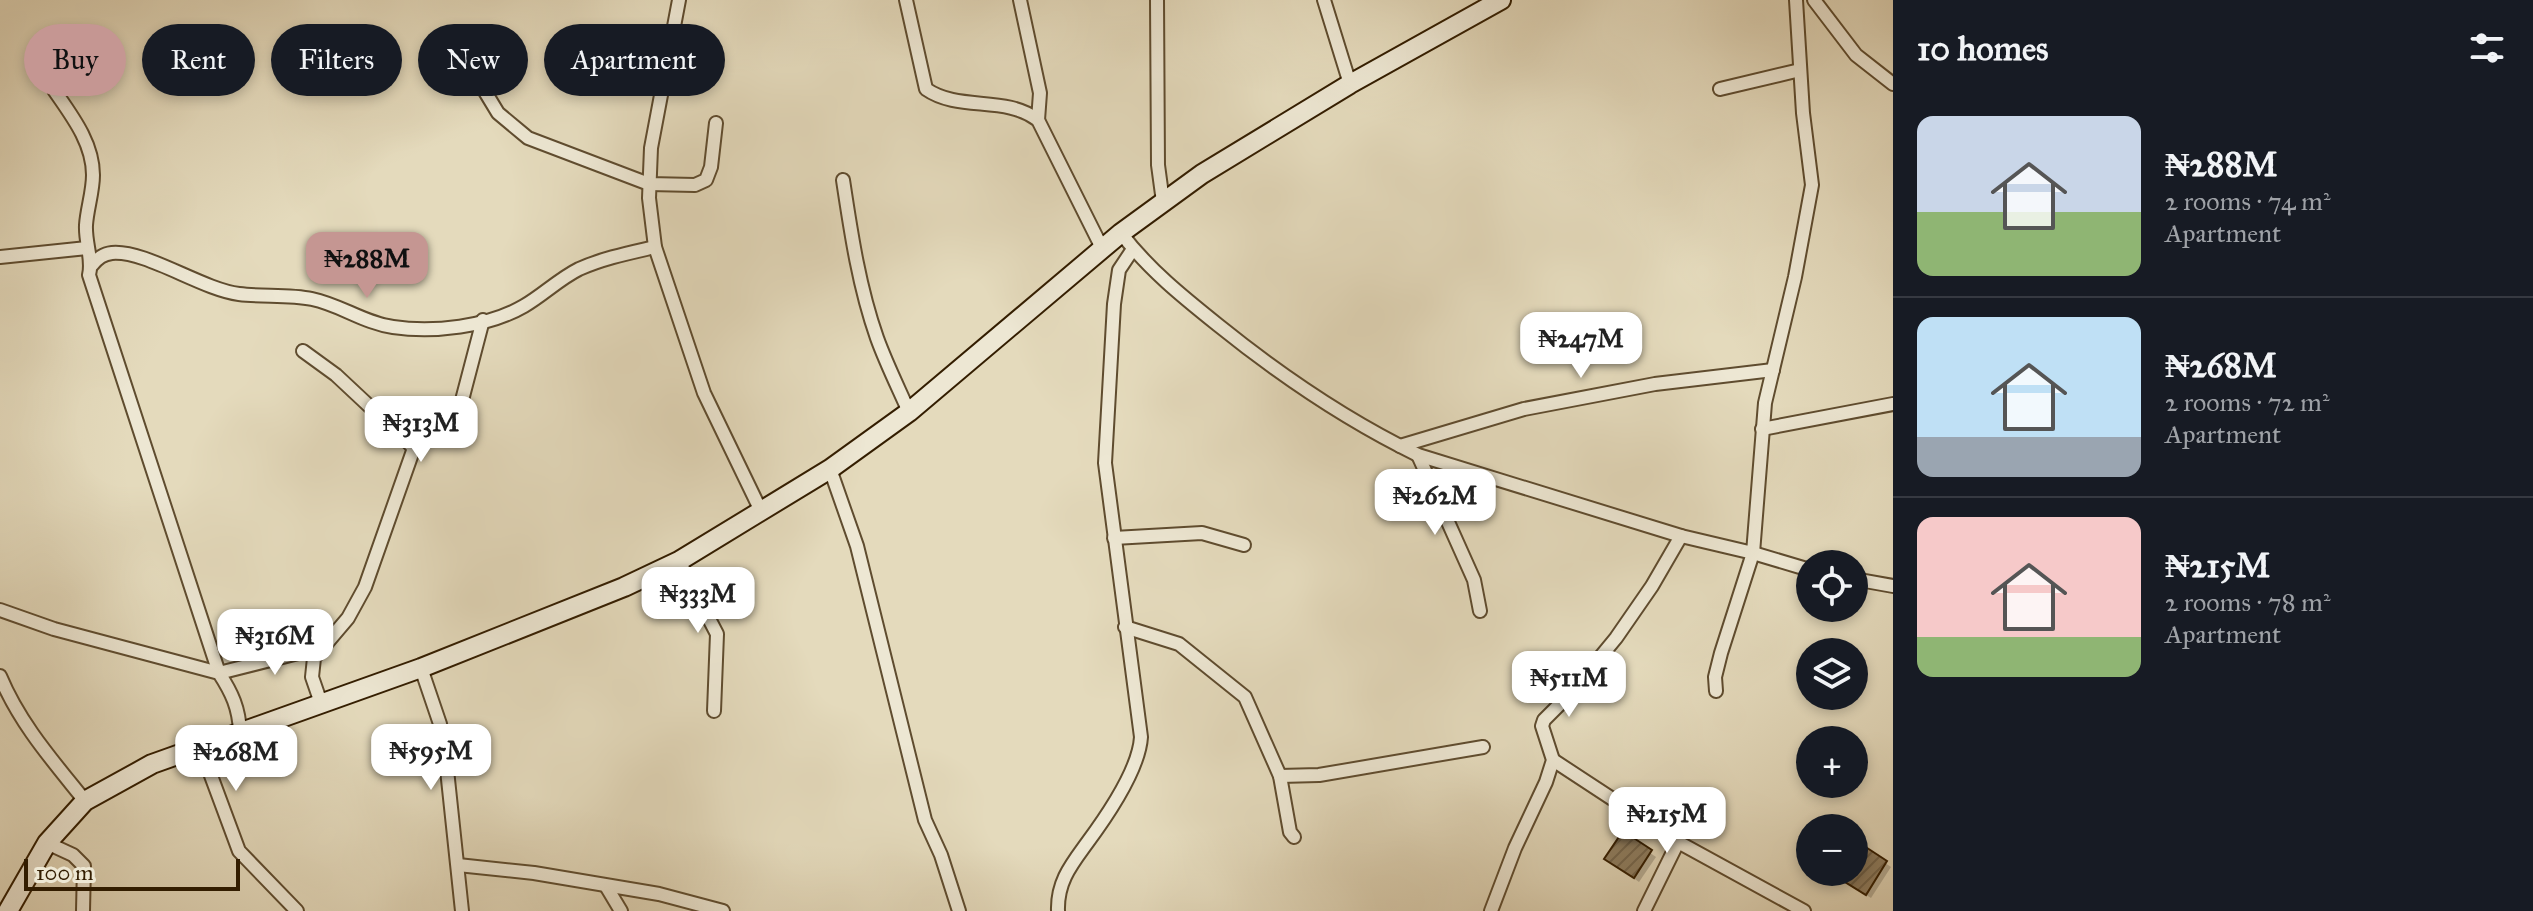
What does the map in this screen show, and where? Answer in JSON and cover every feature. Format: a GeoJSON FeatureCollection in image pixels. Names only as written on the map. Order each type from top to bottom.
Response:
{"type":"FeatureCollection","features":[{"type":"Feature","properties":{"kind":"main road"},"geometry":{"type":"LineString","coordinates":[[8,911],[47,843],[85,801],[152,764],[322,706],[421,668],[624,587],[679,561],[830,469],[909,412],[1102,248],[1202,174],[1350,84],[1501,0]]}},
{"type":"Feature","properties":{"kind":"street"},"geometry":{"type":"LineString","coordinates":[[679,0],[651,148],[649,198],[655,247],[704,393],[761,511]]}},
{"type":"Feature","properties":{"kind":"street"},"geometry":{"type":"LineString","coordinates":[[906,0],[926,89],[951,99],[1005,105],[1027,112],[1038,120],[1102,248]]}},
{"type":"Feature","properties":{"kind":"street"},"geometry":{"type":"LineString","coordinates":[[1020,0],[1040,93],[1038,120]]}},
{"type":"Feature","properties":{"kind":"street"},"geometry":{"type":"LineString","coordinates":[[1157,0],[1158,165],[1163,202]]}},
{"type":"Feature","properties":{"kind":"street"},"geometry":{"type":"LineString","coordinates":[[1324,0],[1350,84]]}},
{"type":"Feature","properties":{"kind":"street"},"geometry":{"type":"LineString","coordinates":[[1716,691],[1715,677],[1721,653],[1753,553],[1762,429],[1812,185],[1796,0]]}},
{"type":"Feature","properties":{"kind":"street"},"geometry":{"type":"LineString","coordinates":[[1814,0],[1856,55],[1893,84]]}},
{"type":"Feature","properties":{"kind":"street"},"geometry":{"type":"LineString","coordinates":[[1720,89],[1800,70]]}},
{"type":"Feature","properties":{"kind":"street"},"geometry":{"type":"LineString","coordinates":[[58,96],[79,126],[92,158],[93,177],[86,226],[92,265]]}},
{"type":"Feature","properties":{"kind":"street"},"geometry":{"type":"LineString","coordinates":[[488,96],[498,113],[528,138],[649,184],[695,185],[706,180],[711,167],[716,123]]}},
{"type":"Feature","properties":{"kind":"street"},"geometry":{"type":"LineString","coordinates":[[843,180],[864,295],[877,338],[909,412]]}},
{"type":"Feature","properties":{"kind":"street"},"geometry":{"type":"LineString","coordinates":[[1121,233],[1175,291],[1291,380],[1314,397],[1418,455],[1681,536],[1796,566]]}},
{"type":"Feature","properties":{"kind":"street"},"geometry":{"type":"LineString","coordinates":[[240,732],[233,695],[219,673],[101,315],[89,275],[92,265],[100,257],[123,254],[210,287],[238,294],[310,298],[346,308],[367,320],[392,327],[424,329],[483,320],[525,306],[577,270],[608,258],[655,247]]}},
{"type":"Feature","properties":{"kind":"street"},"geometry":{"type":"LineString","coordinates":[[0,257],[87,248]]}},
{"type":"Feature","properties":{"kind":"street"},"geometry":{"type":"LineString","coordinates":[[1058,911],[1059,890],[1064,875],[1133,770],[1140,752],[1141,737],[1105,463],[1119,270],[1133,249]]}},
{"type":"Feature","properties":{"kind":"street"},"geometry":{"type":"LineString","coordinates":[[322,706],[312,677],[314,658],[348,618],[365,587],[414,448],[461,404],[483,320]]}},
{"type":"Feature","properties":{"kind":"street"},"geometry":{"type":"LineString","coordinates":[[303,351],[336,375],[414,448]]}},
{"type":"Feature","properties":{"kind":"street"},"geometry":{"type":"LineString","coordinates":[[1400,446],[1524,409],[1655,384],[1773,370]]}},
{"type":"Feature","properties":{"kind":"street"},"geometry":{"type":"LineString","coordinates":[[1762,429],[1893,404]]}},
{"type":"Feature","properties":{"kind":"street"},"geometry":{"type":"LineString","coordinates":[[1418,455],[1474,580],[1480,611]]}},
{"type":"Feature","properties":{"kind":"street"},"geometry":{"type":"LineString","coordinates":[[830,469],[857,546],[925,820],[941,855],[959,911]]}},
{"type":"Feature","properties":{"kind":"street"},"geometry":{"type":"LineString","coordinates":[[1114,538],[1202,533],[1244,545]]}},
{"type":"Feature","properties":{"kind":"street"},"geometry":{"type":"LineString","coordinates":[[1491,911],[1553,760],[1542,726],[1544,720],[1616,638],[1652,586],[1681,536]]}},
{"type":"Feature","properties":{"kind":"street"},"geometry":{"type":"LineString","coordinates":[[679,561],[717,634],[714,711]]}},
{"type":"Feature","properties":{"kind":"street"},"geometry":{"type":"LineString","coordinates":[[1868,582],[1893,586]]}},
{"type":"Feature","properties":{"kind":"street"},"geometry":{"type":"LineString","coordinates":[[0,610],[54,629],[219,673],[322,647]]}},
{"type":"Feature","properties":{"kind":"street"},"geometry":{"type":"LineString","coordinates":[[1125,627],[1179,644],[1245,697],[1280,776],[1290,832],[1294,837]]}},
{"type":"Feature","properties":{"kind":"street"},"geometry":{"type":"LineString","coordinates":[[421,668],[440,724],[445,751],[462,911]]}},
{"type":"Feature","properties":{"kind":"street"},"geometry":{"type":"LineString","coordinates":[[0,676],[12,705],[34,738],[85,801]]}},
{"type":"Feature","properties":{"kind":"street"},"geometry":{"type":"LineString","coordinates":[[200,746],[239,851],[297,911]]}},
{"type":"Feature","properties":{"kind":"street"},"geometry":{"type":"LineString","coordinates":[[1280,776],[1319,775],[1483,747]]}},
{"type":"Feature","properties":{"kind":"street"},"geometry":{"type":"LineString","coordinates":[[1553,760],[1678,842],[1804,911]]}},
{"type":"Feature","properties":{"kind":"street"},"geometry":{"type":"LineString","coordinates":[[1644,911],[1678,842]]}},
{"type":"Feature","properties":{"kind":"street"},"geometry":{"type":"LineString","coordinates":[[47,843],[73,855],[84,866],[83,911]]}},
{"type":"Feature","properties":{"kind":"street"},"geometry":{"type":"LineString","coordinates":[[458,865],[534,873],[665,895],[723,911]]}},
{"type":"Feature","properties":{"kind":"street"},"geometry":{"type":"LineString","coordinates":[[606,886],[621,911]]}},
{"type":"Feature","properties":{"kind":"building"},"geometry":{"type":"Polygon","coordinates":[[[1623,831],[1652,850],[1634,878],[1604,859],[1623,831]]]}},
{"type":"Feature","properties":{"kind":"building"},"geometry":{"type":"Polygon","coordinates":[[[1868,849],[1887,861],[1866,895],[1852,886],[1868,886],[1868,849]]]}}]}
